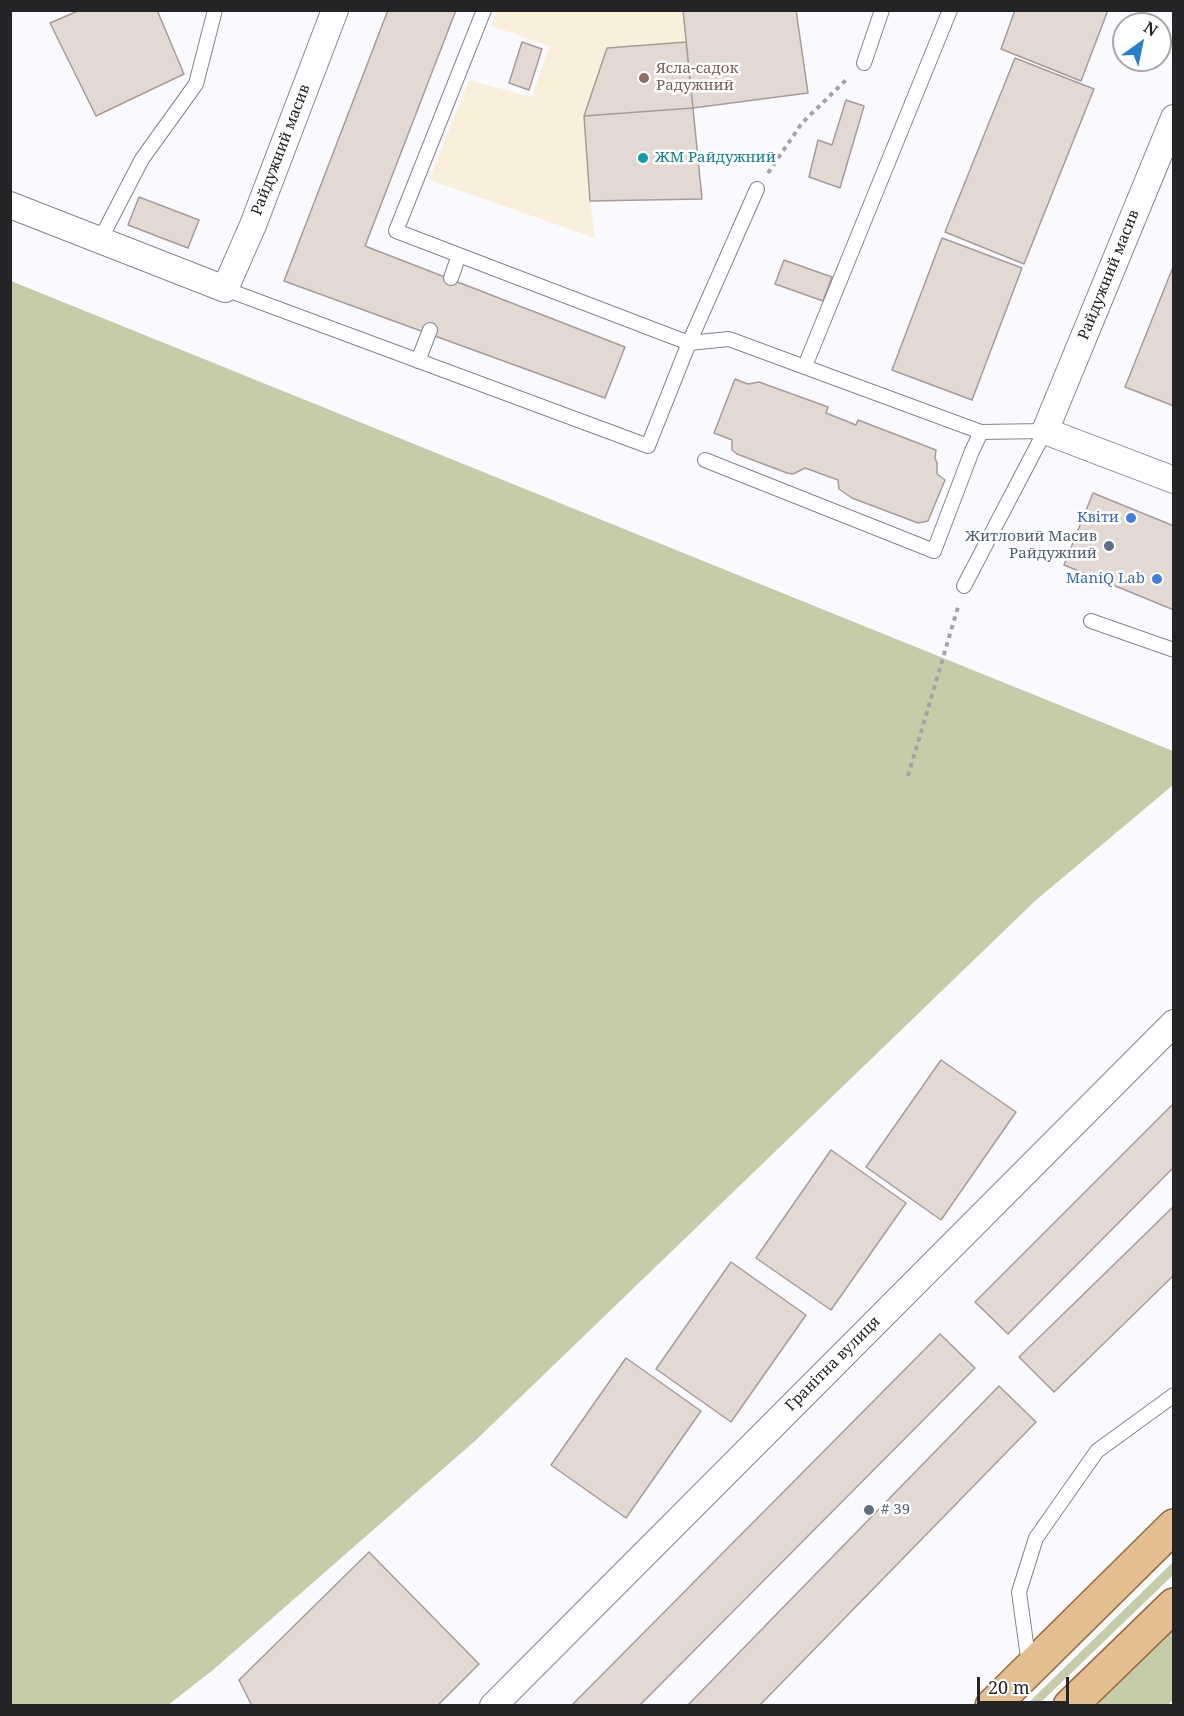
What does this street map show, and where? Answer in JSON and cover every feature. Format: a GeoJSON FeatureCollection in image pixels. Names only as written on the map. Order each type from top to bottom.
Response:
{"type":"FeatureCollection","features":[{"type":"Feature","properties":{"kind":"main road"},"geometry":{"type":"LineString","coordinates":[[992,1706],[1173,1526]]}},
{"type":"Feature","properties":{"kind":"main road"},"geometry":{"type":"LineString","coordinates":[[1070,1706],[1173,1605]]}},
{"type":"Feature","properties":{"kind":"street","name":"Райдужний масив"},"geometry":{"type":"LineString","coordinates":[[225,289],[253,225],[335,10]]}},
{"type":"Feature","properties":{"kind":"street","name":"Райдужний масив"},"geometry":{"type":"LineString","coordinates":[[1045,431],[1173,118]]}},
{"type":"Feature","properties":{"kind":"street"},"geometry":{"type":"LineString","coordinates":[[10,205],[225,289]]}},
{"type":"Feature","properties":{"kind":"street"},"geometry":{"type":"LineString","coordinates":[[1045,431],[1173,480]]}},
{"type":"Feature","properties":{"kind":"street","name":"Гранітна вулиця"},"geometry":{"type":"LineString","coordinates":[[493,1706],[1173,1023]]}},
{"type":"Feature","properties":{"kind":"lane"},"geometry":{"type":"LineString","coordinates":[[100,240],[142,159],[195,84],[215,10]]}},
{"type":"Feature","properties":{"kind":"lane"},"geometry":{"type":"LineString","coordinates":[[483,10],[396,231],[689,343],[729,339],[981,432],[1045,431],[964,586]]}},
{"type":"Feature","properties":{"kind":"lane"},"geometry":{"type":"LineString","coordinates":[[864,63],[882,10]]}},
{"type":"Feature","properties":{"kind":"lane"},"geometry":{"type":"LineString","coordinates":[[805,366],[950,10]]}},
{"type":"Feature","properties":{"kind":"lane"},"geometry":{"type":"LineString","coordinates":[[225,289],[648,446],[689,343],[757,189]]}},
{"type":"Feature","properties":{"kind":"lane"},"geometry":{"type":"LineString","coordinates":[[451,278],[459,255]]}},
{"type":"Feature","properties":{"kind":"lane"},"geometry":{"type":"LineString","coordinates":[[418,361],[430,330]]}},
{"type":"Feature","properties":{"kind":"lane"},"geometry":{"type":"LineString","coordinates":[[705,460],[934,551],[981,432]]}},
{"type":"Feature","properties":{"kind":"lane"},"geometry":{"type":"LineString","coordinates":[[1091,621],[1173,650]]}},
{"type":"Feature","properties":{"kind":"lane"},"geometry":{"type":"LineString","coordinates":[[1030,1668],[1019,1592],[1036,1538],[1096,1451],[1173,1395]]}},
{"type":"Feature","properties":{"kind":"path"},"geometry":{"type":"LineString","coordinates":[[757,189],[802,123],[864,63]]}},
{"type":"Feature","properties":{"kind":"path"},"geometry":{"type":"LineString","coordinates":[[908,776],[964,586]]}},
{"type":"Feature","properties":{"kind":"shaded area"},"geometry":{"type":"Polygon","coordinates":[[[497,11],[683,11],[693,108],[673,113],[584,117],[595,238],[429,180],[469,80],[532,97],[549,46],[491,26],[497,11]]]}},
{"type":"Feature","properties":{"kind":"green space"},"geometry":{"type":"Polygon","coordinates":[[[11,281],[1173,751],[1173,785],[1035,901],[476,1440],[213,1670],[168,1705],[11,1705],[11,281]]]}},
{"type":"Feature","properties":{"kind":"green space"},"geometry":{"type":"Polygon","coordinates":[[[1173,1562],[1173,1575],[1038,1705],[1026,1705],[1173,1562]]]}},
{"type":"Feature","properties":{"kind":"green space"},"geometry":{"type":"Polygon","coordinates":[[[1173,1624],[1173,1700],[1168,1705],[1091,1706],[1173,1624]]]}},
{"type":"Feature","properties":{"kind":"building"},"geometry":{"type":"Polygon","coordinates":[[[80,10],[157,10],[184,74],[96,116],[50,23],[80,10]]]}},
{"type":"Feature","properties":{"kind":"building"},"geometry":{"type":"Polygon","coordinates":[[[388,10],[456,10],[365,246],[625,347],[605,398],[284,281],[388,10]]]}},
{"type":"Feature","properties":{"kind":"building"},"geometry":{"type":"Polygon","coordinates":[[[683,10],[796,10],[808,93],[693,108],[683,10]]]}},
{"type":"Feature","properties":{"kind":"building"},"geometry":{"type":"Polygon","coordinates":[[[1015,10],[1108,10],[1081,81],[1001,49],[1015,10]]]}},
{"type":"Feature","properties":{"kind":"building"},"geometry":{"type":"Polygon","coordinates":[[[522,42],[542,49],[529,90],[509,83],[522,42]]]}},
{"type":"Feature","properties":{"kind":"building","name":"Ясла-садок Радужний"},"geometry":{"type":"Polygon","coordinates":[[[686,42],[693,108],[584,116],[607,48],[686,42]]]}},
{"type":"Feature","properties":{"kind":"building"},"geometry":{"type":"Polygon","coordinates":[[[1015,58],[1094,89],[1024,264],[945,232],[1015,58]]]}},
{"type":"Feature","properties":{"kind":"building"},"geometry":{"type":"Polygon","coordinates":[[[846,100],[864,106],[840,188],[809,177],[818,140],[832,145],[846,100]]]}},
{"type":"Feature","properties":{"kind":"building","name":"ЖМ Райдужний"},"geometry":{"type":"Polygon","coordinates":[[[693,108],[702,199],[590,201],[584,116],[693,108]]]}},
{"type":"Feature","properties":{"kind":"building"},"geometry":{"type":"Polygon","coordinates":[[[139,197],[199,220],[188,248],[128,225],[139,197]]]}},
{"type":"Feature","properties":{"kind":"building"},"geometry":{"type":"Polygon","coordinates":[[[942,238],[1022,268],[972,400],[892,370],[942,238]]]}},
{"type":"Feature","properties":{"kind":"building"},"geometry":{"type":"Polygon","coordinates":[[[784,260],[832,277],[823,301],[775,284],[784,260]]]}},
{"type":"Feature","properties":{"kind":"building"},"geometry":{"type":"Polygon","coordinates":[[[1174,267],[1174,406],[1125,387],[1174,267]]]}},
{"type":"Feature","properties":{"kind":"building"},"geometry":{"type":"Polygon","coordinates":[[[735,379],[748,384],[759,382],[828,407],[826,413],[856,425],[858,420],[936,450],[937,474],[945,480],[928,521],[918,523],[852,498],[839,489],[838,480],[805,468],[793,474],[787,473],[737,454],[732,450],[732,440],[714,433],[735,379]]]}},
{"type":"Feature","properties":{"kind":"building"},"geometry":{"type":"Polygon","coordinates":[[[1093,493],[1174,526],[1174,610],[1064,565],[1093,493]]]}},
{"type":"Feature","properties":{"kind":"building"},"geometry":{"type":"Polygon","coordinates":[[[941,1060],[1016,1112],[941,1220],[866,1167],[941,1060]]]}},
{"type":"Feature","properties":{"kind":"building"},"geometry":{"type":"Polygon","coordinates":[[[1174,1103],[1174,1167],[1008,1334],[975,1302],[1174,1103]]]}},
{"type":"Feature","properties":{"kind":"building"},"geometry":{"type":"Polygon","coordinates":[[[831,1150],[906,1203],[831,1310],[756,1258],[831,1150]]]}},
{"type":"Feature","properties":{"kind":"building"},"geometry":{"type":"Polygon","coordinates":[[[1174,1206],[1174,1275],[1054,1392],[1019,1357],[1174,1206]]]}},
{"type":"Feature","properties":{"kind":"building"},"geometry":{"type":"Polygon","coordinates":[[[731,1262],[806,1315],[731,1422],[656,1369],[731,1262]]]}},
{"type":"Feature","properties":{"kind":"building"},"geometry":{"type":"Polygon","coordinates":[[[940,1334],[975,1368],[639,1706],[571,1706],[940,1334]]]}},
{"type":"Feature","properties":{"kind":"building"},"geometry":{"type":"Polygon","coordinates":[[[626,1358],[701,1411],[626,1518],[551,1465],[626,1358]]]}},
{"type":"Feature","properties":{"kind":"building"},"geometry":{"type":"Polygon","coordinates":[[[999,1386],[1036,1422],[759,1706],[687,1706],[999,1386]]]}},
{"type":"Feature","properties":{"kind":"building"},"geometry":{"type":"Polygon","coordinates":[[[369,1552],[479,1664],[437,1706],[252,1706],[239,1680],[369,1552]]]}},
{"type":"Feature","properties":{"kind":"place","name":"Ясла-садок Радужний"},"geometry":{"type":"Point","coordinates":[644,78]}},
{"type":"Feature","properties":{"kind":"place","name":"ЖМ Райдужний"},"geometry":{"type":"Point","coordinates":[643,158]}},
{"type":"Feature","properties":{"kind":"place","name":"Квіти"},"geometry":{"type":"Point","coordinates":[1131,518]}},
{"type":"Feature","properties":{"kind":"place","name":"Житловий Масив Райдужний"},"geometry":{"type":"Point","coordinates":[1109,546]}},
{"type":"Feature","properties":{"kind":"place","name":"ManiQ Lab"},"geometry":{"type":"Point","coordinates":[1157,579]}},
{"type":"Feature","properties":{"kind":"place","name":"# 39"},"geometry":{"type":"Point","coordinates":[869,1510]}}]}
